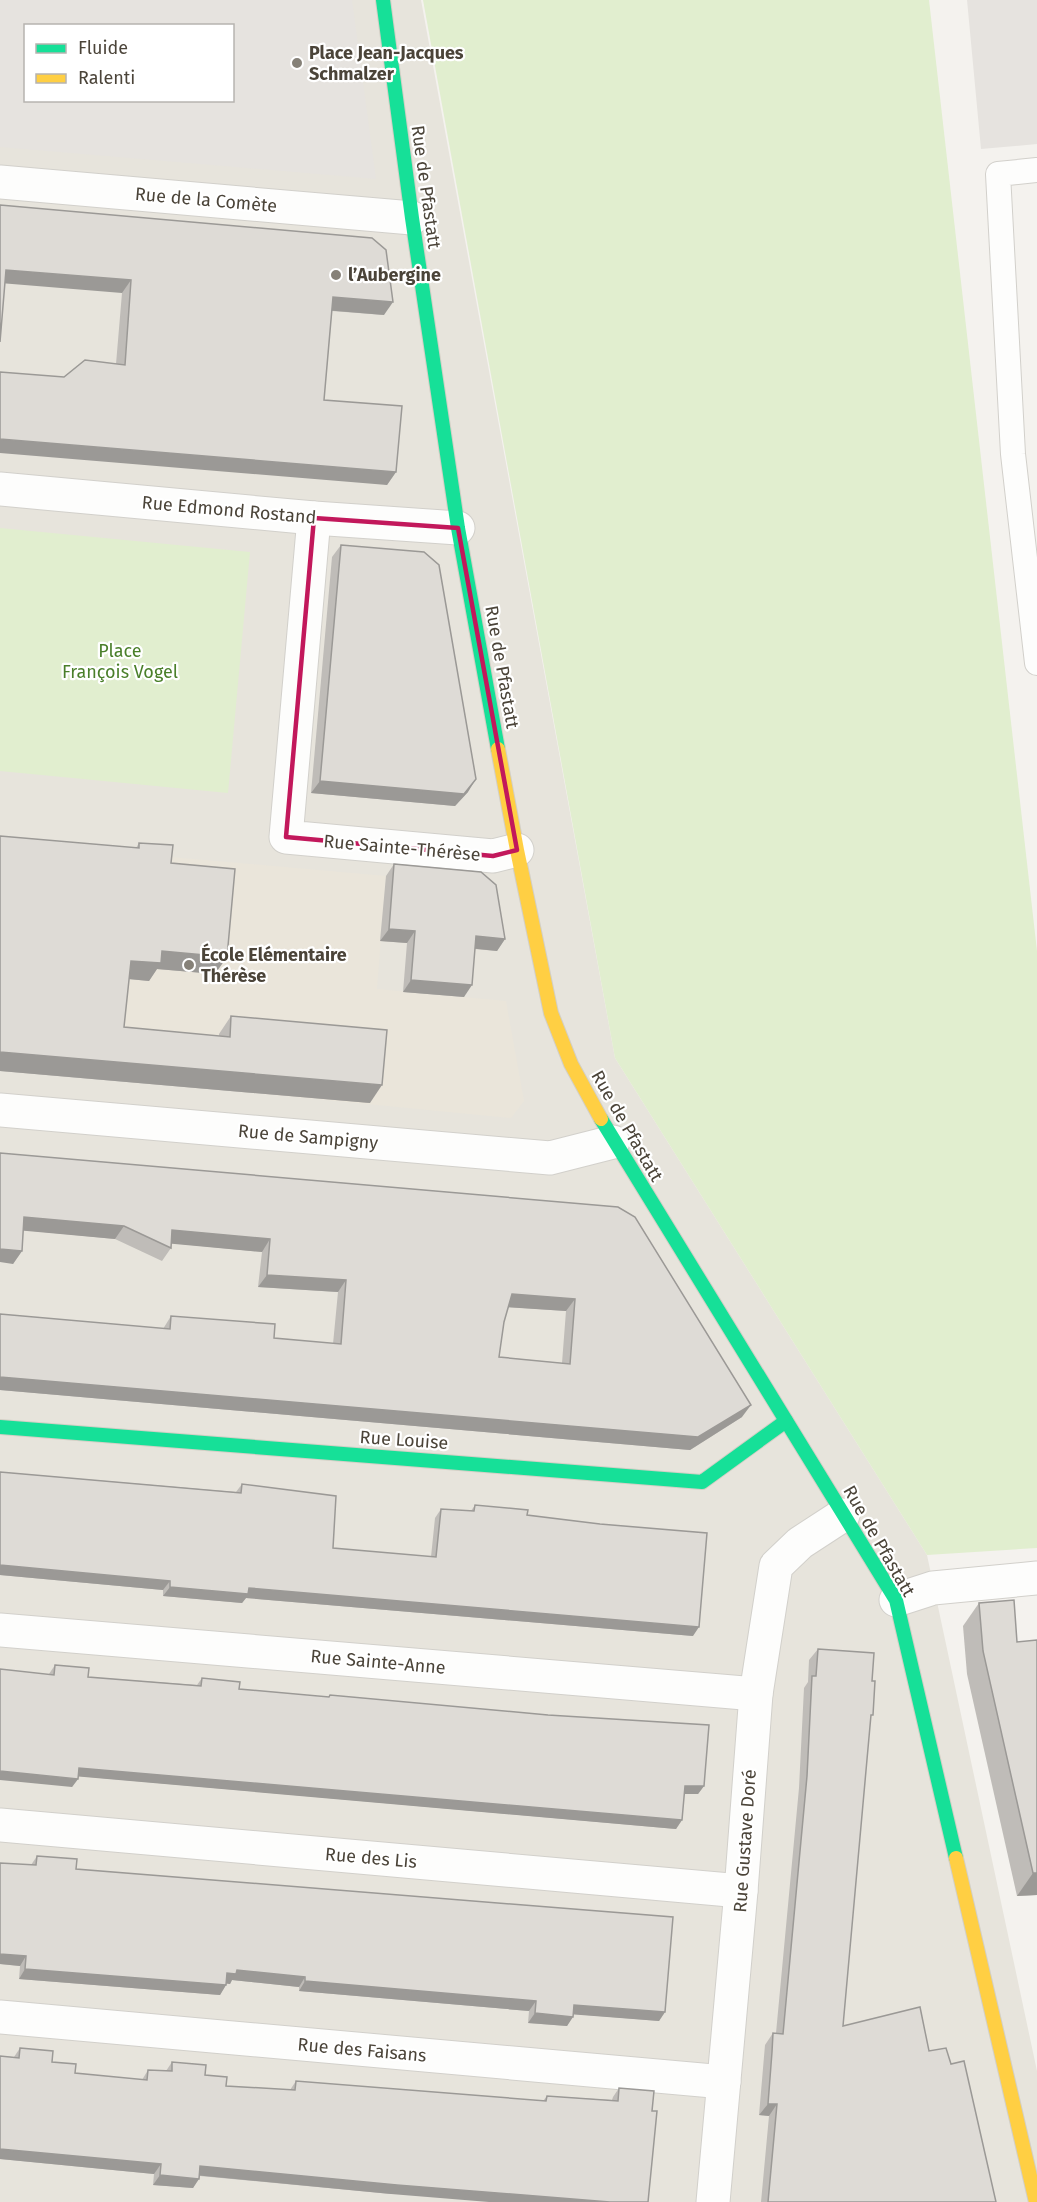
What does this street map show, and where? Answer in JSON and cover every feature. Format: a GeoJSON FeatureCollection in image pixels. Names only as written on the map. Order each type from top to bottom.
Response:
{"type":"FeatureCollection","features":[{"type":"Feature","properties":{"kind":"street","name":"Rue de Pfastatt"},"geometry":{"type":"LineString","coordinates":[[383,0],[412,218],[458,528],[517,850],[551,1013],[571,1064],[613,1142],[896,1600],[1035,2202]]}},
{"type":"Feature","properties":{"kind":"street","name":"Rue de la Comète"},"geometry":{"type":"LineString","coordinates":[[0,182],[412,218]]}},
{"type":"Feature","properties":{"kind":"street","name":"Rue Edmond Rostand"},"geometry":{"type":"LineString","coordinates":[[0,489],[314,518],[458,528]]}},
{"type":"Feature","properties":{"kind":"street","name":"Rue Sainte-Thérèse"},"geometry":{"type":"LineString","coordinates":[[314,518],[286,837],[493,856],[517,850]]}},
{"type":"Feature","properties":{"kind":"street","name":"Rue de Sampigny"},"geometry":{"type":"LineString","coordinates":[[0,1110],[550,1158],[613,1142]]}},
{"type":"Feature","properties":{"kind":"street","name":"Rue Louise"},"geometry":{"type":"LineString","coordinates":[[0,1427],[702,1482],[786,1421]]}},
{"type":"Feature","properties":{"kind":"street","name":"Rue Gustave Doré"},"geometry":{"type":"LineString","coordinates":[[713,2202],[756,1694],[776,1566],[800,1543],[843,1515]]}},
{"type":"Feature","properties":{"kind":"street"},"geometry":{"type":"LineString","coordinates":[[896,1600],[933,1588],[1037,1578]]}},
{"type":"Feature","properties":{"kind":"street","name":"Rue Sainte-Anne"},"geometry":{"type":"LineString","coordinates":[[0,1630],[756,1694]]}},
{"type":"Feature","properties":{"kind":"street","name":"Rue des Lis"},"geometry":{"type":"LineString","coordinates":[[0,1824],[741,1891]]}},
{"type":"Feature","properties":{"kind":"street","name":"Rue des Faisans"},"geometry":{"type":"LineString","coordinates":[[0,2017],[724,2082]]}},
{"type":"Feature","properties":{"kind":"lane"},"geometry":{"type":"LineString","coordinates":[[1037,170],[998,174],[1013,454],[1037,663]]}},
{"type":"Feature","properties":{"kind":"highlighted area"},"geometry":{"type":"Polygon","coordinates":[[[314,518],[458,528],[517,850],[493,856],[286,837],[314,518]]]}},
{"type":"Feature","properties":{"kind":"shaded area"},"geometry":{"type":"Polygon","coordinates":[[[0,0],[421,0],[615,1058],[927,1555],[1037,2071],[1037,2202],[0,2202],[0,0]]]}},
{"type":"Feature","properties":{"kind":"shaded area","name":"Place Jean-Jacques Schmalzer"},"geometry":{"type":"Polygon","coordinates":[[[0,0],[352,0],[376,179],[0,147],[0,0]]]}},
{"type":"Feature","properties":{"kind":"shaded area"},"geometry":{"type":"Polygon","coordinates":[[[967,0],[1037,0],[1037,144],[981,149],[967,0]]]}},
{"type":"Feature","properties":{"kind":"shaded area","name":"École Elémentaire Thérèse"},"geometry":{"type":"Polygon","coordinates":[[[0,842],[386,876],[377,989],[506,1001],[524,1101],[511,1118],[88,1077],[0,842]]]}},
{"type":"Feature","properties":{"kind":"green space"},"geometry":{"type":"Polygon","coordinates":[[[423,0],[929,0],[1037,951],[1037,1548],[927,1555],[615,1058],[423,0]]]}},
{"type":"Feature","properties":{"kind":"green space","name":"Place François Vogel"},"geometry":{"type":"Polygon","coordinates":[[[0,528],[250,552],[228,793],[0,771],[0,528]]]}},
{"type":"Feature","properties":{"kind":"building"},"geometry":{"type":"Polygon","coordinates":[[[0,205],[372,238],[386,250],[393,302],[333,297],[324,400],[402,406],[396,472],[0,439],[0,372],[64,377],[85,360],[125,365],[131,280],[6,270],[0,342],[0,205]]]}},
{"type":"Feature","properties":{"kind":"building"},"geometry":{"type":"Polygon","coordinates":[[[341,545],[424,552],[439,565],[476,779],[464,794],[320,781],[341,545]]]}},
{"type":"Feature","properties":{"kind":"building"},"geometry":{"type":"Polygon","coordinates":[[[0,836],[139,848],[139,843],[173,845],[171,863],[235,869],[227,957],[162,951],[161,963],[131,961],[124,1027],[230,1037],[231,1016],[387,1030],[382,1085],[0,1052],[0,836]]]}},
{"type":"Feature","properties":{"kind":"building"},"geometry":{"type":"Polygon","coordinates":[[[394,864],[481,872],[496,885],[505,939],[476,936],[472,985],[411,980],[415,931],[389,929],[394,864]]]}},
{"type":"Feature","properties":{"kind":"building"},"geometry":{"type":"Polygon","coordinates":[[[0,1153],[618,1207],[635,1217],[751,1405],[698,1437],[0,1377],[0,1314],[170,1329],[171,1316],[275,1324],[274,1338],[341,1344],[346,1280],[267,1275],[270,1239],[172,1230],[171,1248],[124,1226],[24,1217],[22,1251],[0,1249],[0,1153]],[[512,1294],[504,1322],[499,1357],[570,1364],[575,1299],[512,1294]]]}},
{"type":"Feature","properties":{"kind":"building"},"geometry":{"type":"Polygon","coordinates":[[[0,1472],[241,1493],[242,1484],[336,1496],[333,1548],[436,1557],[441,1509],[474,1511],[475,1505],[528,1510],[527,1515],[600,1524],[707,1533],[699,1627],[249,1588],[248,1594],[170,1587],[170,1581],[0,1565],[0,1472]]]}},
{"type":"Feature","properties":{"kind":"building"},"geometry":{"type":"Polygon","coordinates":[[[1014,1600],[1017,1642],[1037,1640],[1037,1873],[1033,1873],[983,1651],[979,1603],[1014,1600]]]}},
{"type":"Feature","properties":{"kind":"building"},"geometry":{"type":"Polygon","coordinates":[[[818,1649],[874,1653],[873,1715],[871,1715],[843,2026],[920,2007],[929,2051],[946,2048],[951,2064],[964,2061],[996,2202],[768,2202],[777,2104],[768,2104],[773,2033],[783,2034],[807,1776],[812,1676],[816,1676],[818,1649]]]}},
{"type":"Feature","properties":{"kind":"building"},"geometry":{"type":"Polygon","coordinates":[[[55,1665],[89,1668],[88,1677],[201,1686],[202,1678],[240,1682],[239,1689],[548,1715],[709,1725],[704,1786],[685,1786],[682,1820],[79,1768],[78,1779],[0,1771],[0,1669],[54,1675],[55,1665]]]}},
{"type":"Feature","properties":{"kind":"building"},"geometry":{"type":"Polygon","coordinates":[[[37,1856],[77,1859],[76,1869],[673,1917],[665,2012],[574,2005],[573,2017],[535,2013],[536,2001],[305,1981],[305,1977],[237,1970],[236,1974],[227,1973],[226,1985],[25,1969],[26,1956],[0,1954],[0,1863],[36,1865],[37,1856]]]}},
{"type":"Feature","properties":{"kind":"building"},"geometry":{"type":"Polygon","coordinates":[[[20,2048],[53,2051],[52,2062],[76,2064],[75,2073],[147,2080],[148,2070],[172,2071],[172,2062],[206,2065],[205,2075],[227,2077],[226,2086],[295,2090],[296,2081],[546,2101],[547,2096],[618,2101],[619,2088],[654,2091],[652,2111],[657,2111],[648,2202],[610,2202],[397,2185],[200,2166],[199,2179],[160,2175],[161,2164],[0,2149],[0,2056],[19,2058],[20,2048]]]}},
{"type":"Feature","properties":{"kind":"traffic: fast"},"geometry":{"type":"LineString","coordinates":[[383,0],[412,218],[458,528],[498,749]]}},
{"type":"Feature","properties":{"kind":"traffic: fast"},"geometry":{"type":"LineString","coordinates":[[601,1119],[896,1600],[956,1858]]}},
{"type":"Feature","properties":{"kind":"traffic: fast"},"geometry":{"type":"LineString","coordinates":[[0,1427],[702,1482],[786,1421]]}},
{"type":"Feature","properties":{"kind":"traffic: slow"},"geometry":{"type":"LineString","coordinates":[[498,749],[551,1013],[571,1064],[601,1119]]}},
{"type":"Feature","properties":{"kind":"traffic: slow"},"geometry":{"type":"LineString","coordinates":[[956,1858],[1036,2202]]}},
{"type":"Feature","properties":{"kind":"place","name":"Place Jean-Jacques Schmalzer"},"geometry":{"type":"Point","coordinates":[297,63]}},
{"type":"Feature","properties":{"kind":"place","name":"l’Aubergine"},"geometry":{"type":"Point","coordinates":[336,275]}},
{"type":"Feature","properties":{"kind":"place","name":"École Elémentaire Thérèse"},"geometry":{"type":"Point","coordinates":[189,965]}}]}
